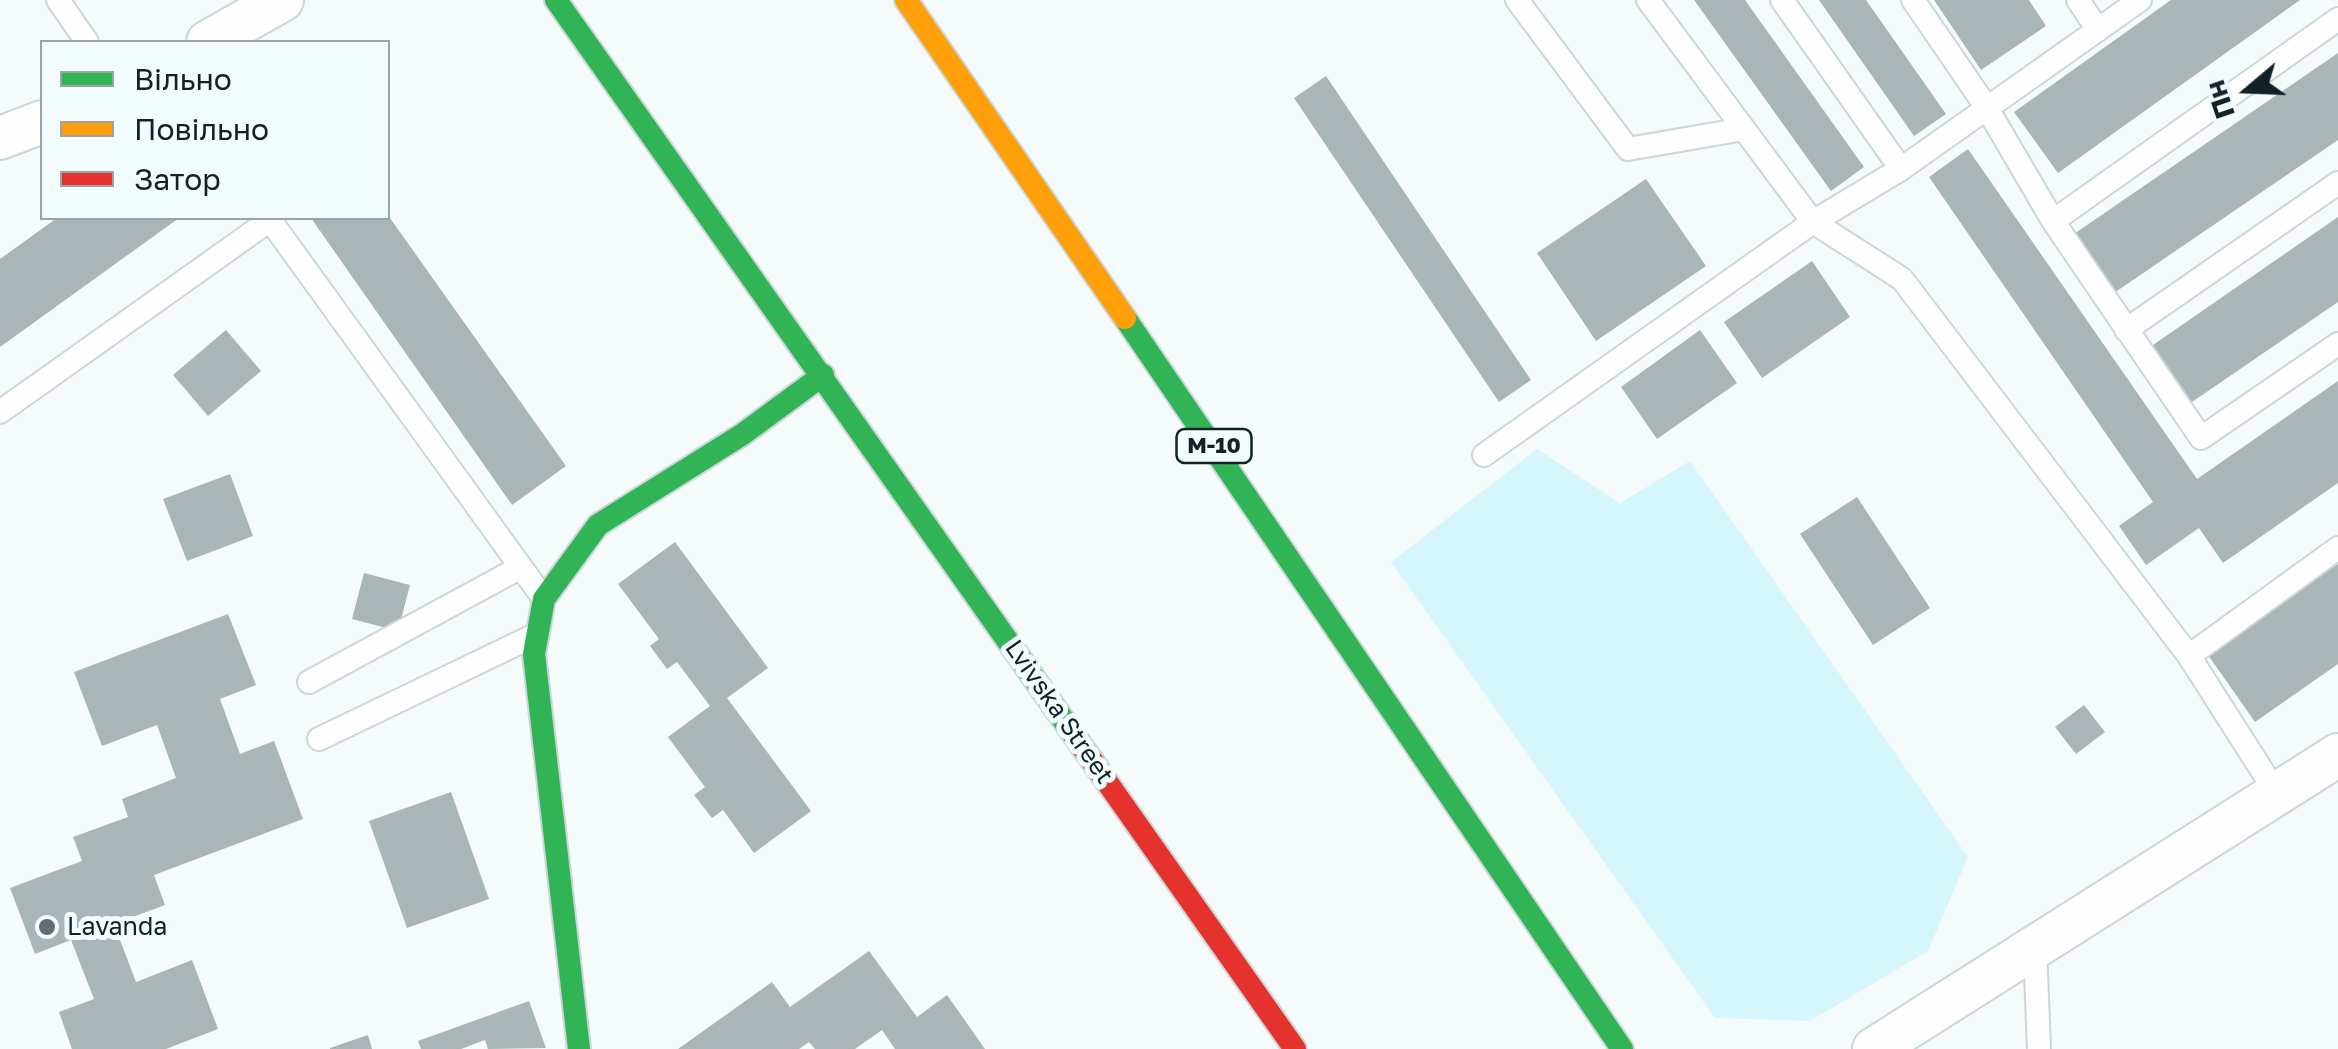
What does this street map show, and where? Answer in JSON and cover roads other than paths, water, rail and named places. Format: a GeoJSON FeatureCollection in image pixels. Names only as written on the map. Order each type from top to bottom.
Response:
{"type":"FeatureCollection","features":[{"type":"Feature","properties":{"kind":"main road","name":"Lvivska Street"},"geometry":{"type":"LineString","coordinates":[[556,0],[1295,1049]]}},
{"type":"Feature","properties":{"kind":"main road","name":"М-10"},"geometry":{"type":"LineString","coordinates":[[906,0],[1304,576],[1622,1049]]}},
{"type":"Feature","properties":{"kind":"main road"},"geometry":{"type":"LineString","coordinates":[[579,1049],[534,654],[544,600],[598,524],[744,434],[823,375]]}},
{"type":"Feature","properties":{"kind":"street"},"geometry":{"type":"LineString","coordinates":[[212,40],[282,0]]}},
{"type":"Feature","properties":{"kind":"street"},"geometry":{"type":"LineString","coordinates":[[0,138],[40,123]]}},
{"type":"Feature","properties":{"kind":"street"},"geometry":{"type":"LineString","coordinates":[[1874,1049],[2338,755]]}},
{"type":"Feature","properties":{"kind":"lane"},"geometry":{"type":"LineString","coordinates":[[58,0],[86,40]]}},
{"type":"Feature","properties":{"kind":"lane"},"geometry":{"type":"LineString","coordinates":[[1517,0],[1628,149],[1744,130]]}},
{"type":"Feature","properties":{"kind":"lane"},"geometry":{"type":"LineString","coordinates":[[1648,0],[1813,222],[1902,279],[2189,656],[2277,794]]}},
{"type":"Feature","properties":{"kind":"lane"},"geometry":{"type":"LineString","coordinates":[[1782,0],[1900,169]]}},
{"type":"Feature","properties":{"kind":"lane"},"geometry":{"type":"LineString","coordinates":[[1913,0],[1986,108],[2053,221],[2201,438],[2338,344]]}},
{"type":"Feature","properties":{"kind":"lane"},"geometry":{"type":"LineString","coordinates":[[2078,0],[2098,30]]}},
{"type":"Feature","properties":{"kind":"lane"},"geometry":{"type":"LineString","coordinates":[[1484,456],[1813,222],[1900,169],[2140,0]]}},
{"type":"Feature","properties":{"kind":"lane"},"geometry":{"type":"LineString","coordinates":[[2053,221],[2338,19]]}},
{"type":"Feature","properties":{"kind":"lane"},"geometry":{"type":"LineString","coordinates":[[2126,330],[2338,183]]}},
{"type":"Feature","properties":{"kind":"lane"},"geometry":{"type":"LineString","coordinates":[[0,412],[270,220],[544,600]]}},
{"type":"Feature","properties":{"kind":"lane"},"geometry":{"type":"LineString","coordinates":[[2189,656],[2338,548]]}},
{"type":"Feature","properties":{"kind":"lane"},"geometry":{"type":"LineString","coordinates":[[309,682],[521,566]]}},
{"type":"Feature","properties":{"kind":"lane"},"geometry":{"type":"LineString","coordinates":[[319,739],[538,633]]}},
{"type":"Feature","properties":{"kind":"lane"},"geometry":{"type":"LineString","coordinates":[[2035,947],[2039,1049]]}},
{"type":"Feature","properties":{"kind":"place","name":"Lavanda"},"geometry":{"type":"Point","coordinates":[47,927]}}]}
